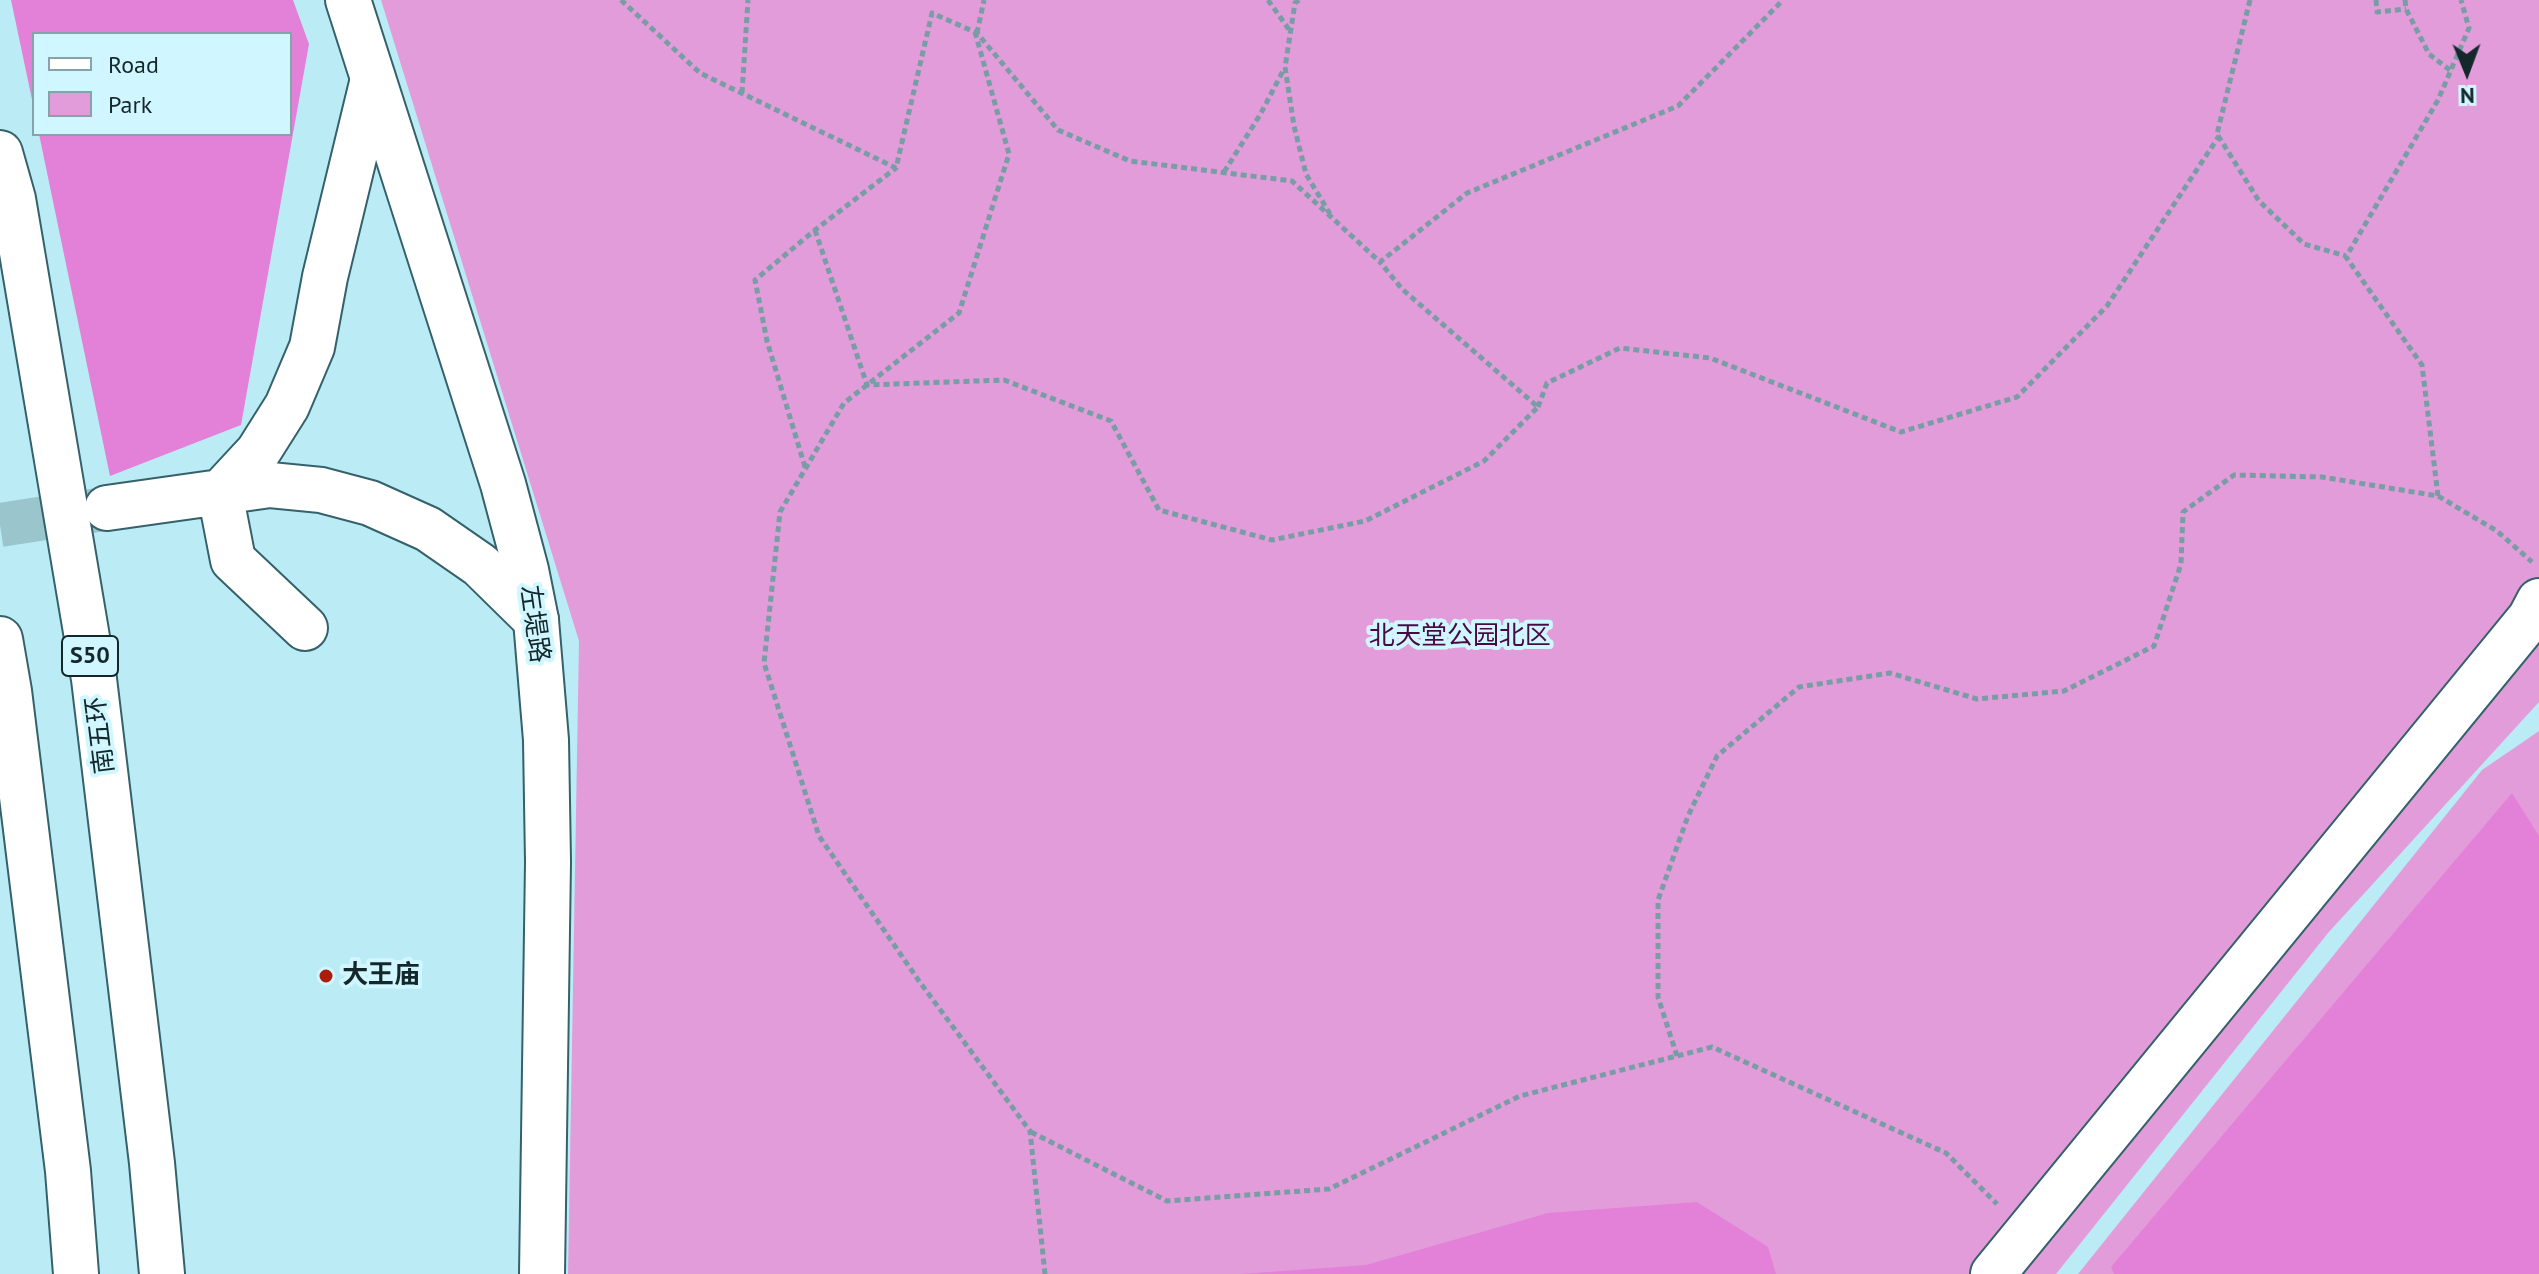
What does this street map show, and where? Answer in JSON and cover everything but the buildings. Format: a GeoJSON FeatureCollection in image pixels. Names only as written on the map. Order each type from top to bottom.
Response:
{"type":"FeatureCollection","features":[{"type":"Feature","properties":{"kind":"main road","name":"左堤路"},"geometry":{"type":"LineString","coordinates":[[348,0],[503,484],[536,620],[546,740],[548,862],[542,1274]]}},
{"type":"Feature","properties":{"kind":"main road"},"geometry":{"type":"LineString","coordinates":[[220,493],[258,452],[280,417],[312,347],[325,277],[373,79]]}},
{"type":"Feature","properties":{"kind":"main road","name":"南五环"},"geometry":{"type":"LineString","coordinates":[[0,153],[13,199],[94,679],[152,1163],[162,1274]]}},
{"type":"Feature","properties":{"kind":"main road"},"geometry":{"type":"LineString","coordinates":[[107,508],[270,485],[321,490],[370,503],[428,529],[480,565],[536,620]]}},
{"type":"Feature","properties":{"kind":"main road"},"geometry":{"type":"LineString","coordinates":[[220,493],[233,560],[305,628]]}},
{"type":"Feature","properties":{"kind":"main road"},"geometry":{"type":"LineString","coordinates":[[1993,1274],[2530,618],[2539,601]]}},
{"type":"Feature","properties":{"kind":"main road"},"geometry":{"type":"LineString","coordinates":[[0,639],[64,1140],[76,1274]]}},
{"type":"Feature","properties":{"kind":"path"},"geometry":{"type":"LineString","coordinates":[[621,0],[700,73],[896,168]]}},
{"type":"Feature","properties":{"kind":"path"},"geometry":{"type":"LineString","coordinates":[[742,93],[748,0]]}},
{"type":"Feature","properties":{"kind":"path"},"geometry":{"type":"LineString","coordinates":[[984,0],[976,32],[1009,154],[959,313],[844,403],[780,512],[764,663],[819,836],[919,981],[1030,1131],[1167,1201],[1329,1189],[1520,1096],[1712,1047],[1946,1153],[2026,1234]]}},
{"type":"Feature","properties":{"kind":"path"},"geometry":{"type":"LineString","coordinates":[[1268,0],[1290,32]]}},
{"type":"Feature","properties":{"kind":"path"},"geometry":{"type":"LineString","coordinates":[[1299,0],[1295,3],[1285,67],[1294,126],[1306,174],[1334,220]]}},
{"type":"Feature","properties":{"kind":"path"},"geometry":{"type":"LineString","coordinates":[[1380,262],[1467,193],[1678,106],[1783,0]]}},
{"type":"Feature","properties":{"kind":"path"},"geometry":{"type":"LineString","coordinates":[[2250,0],[2217,134],[2259,201],[2304,244],[2346,257],[2422,365],[2438,496]]}},
{"type":"Feature","properties":{"kind":"path"},"geometry":{"type":"LineString","coordinates":[[2376,0],[2377,12],[2406,9]]}},
{"type":"Feature","properties":{"kind":"path"},"geometry":{"type":"LineString","coordinates":[[2405,0],[2406,9],[2429,54],[2451,71]]}},
{"type":"Feature","properties":{"kind":"path"},"geometry":{"type":"LineString","coordinates":[[2346,257],[2438,100],[2451,71],[2469,28],[2461,0]]}},
{"type":"Feature","properties":{"kind":"path"},"geometry":{"type":"LineString","coordinates":[[806,468],[767,341],[755,280],[896,168],[932,13],[976,32],[1058,130],[1130,161],[1292,181],[1380,262],[1402,289],[1538,407]]}},
{"type":"Feature","properties":{"kind":"path"},"geometry":{"type":"LineString","coordinates":[[1224,172],[1260,115],[1285,67]]}},
{"type":"Feature","properties":{"kind":"path"},"geometry":{"type":"LineString","coordinates":[[867,385],[1004,380],[1111,421],[1159,510],[1272,540],[1365,521],[1484,461],[1538,407],[1547,383],[1620,348],[1710,358],[1901,432],[2017,397],[2107,306],[2219,136]]}},
{"type":"Feature","properties":{"kind":"path"},"geometry":{"type":"LineString","coordinates":[[815,230],[867,385]]}},
{"type":"Feature","properties":{"kind":"path"},"geometry":{"type":"LineString","coordinates":[[1677,1056],[1658,997],[1658,900],[1688,816],[1717,756],[1799,687],[1890,673],[1977,699],[2064,691],[2154,646],[2181,564],[2183,512],[2234,475],[2322,477],[2438,496],[2497,531],[2539,568]]}},
{"type":"Feature","properties":{"kind":"path"},"geometry":{"type":"LineString","coordinates":[[1030,1131],[1045,1274]]}},
{"type":"Feature","properties":{"kind":"green space","name":"北天堂公园北区"},"geometry":{"type":"Polygon","coordinates":[[[381,0],[2539,0],[2539,702],[2328,933],[2056,1274],[568,1274],[579,641],[381,0]]]}},
{"type":"Feature","properties":{"kind":"green space"},"geometry":{"type":"Polygon","coordinates":[[[2539,731],[2539,1274],[2078,1274],[2482,770],[2539,731]]]}},
{"type":"Feature","properties":{"kind":"shaded area"},"geometry":{"type":"Polygon","coordinates":[[[11,0],[293,0],[309,44],[241,425],[110,476],[39,136],[292,136],[292,32],[32,32],[32,100],[11,0]]]}},
{"type":"Feature","properties":{"kind":"shaded area"},"geometry":{"type":"Polygon","coordinates":[[[2512,793],[2539,836],[2539,1274],[2114,1274],[2111,1267],[2512,793]]]}},
{"type":"Feature","properties":{"kind":"shaded area"},"geometry":{"type":"Polygon","coordinates":[[[1697,1202],[1768,1247],[1776,1274],[1240,1274],[1366,1265],[1548,1213],[1697,1202]]]}},
{"type":"Feature","properties":{"kind":"tunnel"},"geometry":{"type":"LineString","coordinates":[[0,525],[104,509]]}},
{"type":"Feature","properties":{"kind":"place","name":"大王庙"},"geometry":{"type":"Point","coordinates":[326,976]}}]}
